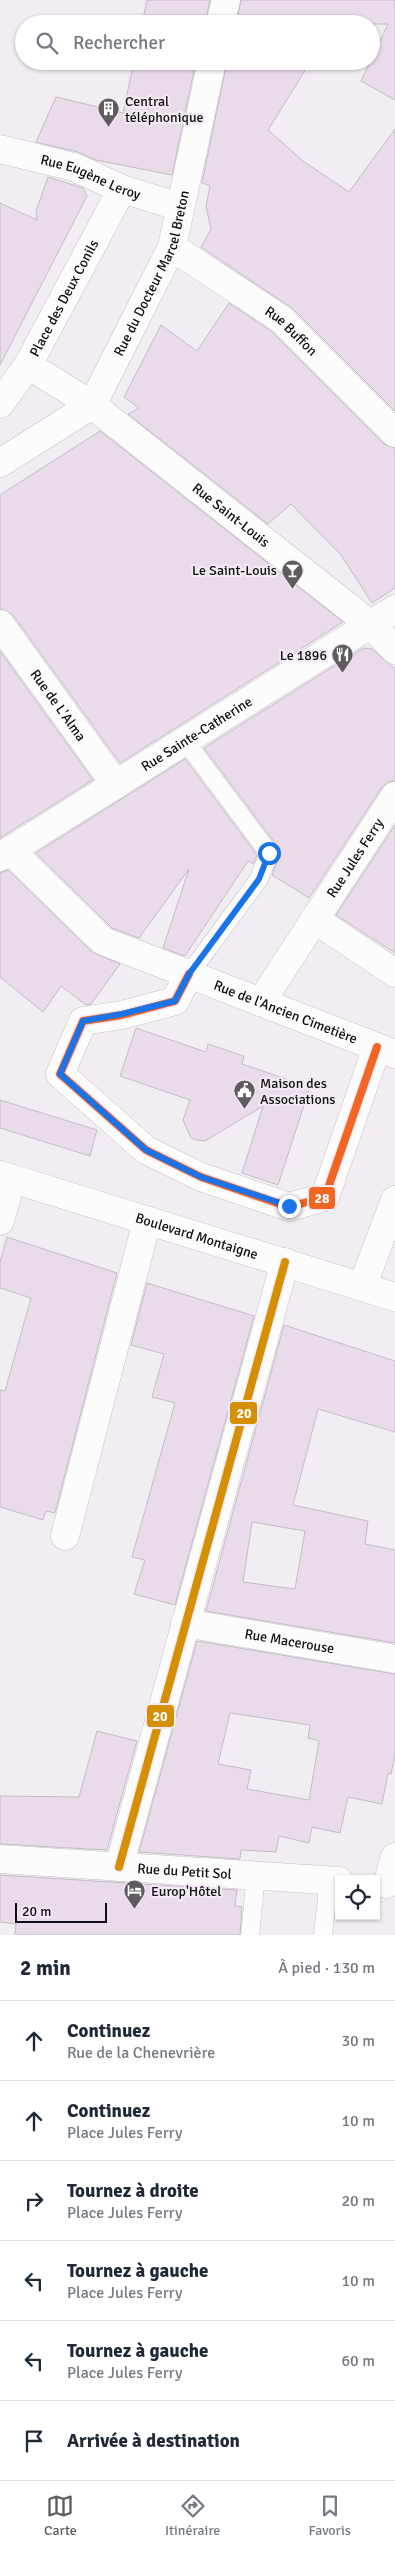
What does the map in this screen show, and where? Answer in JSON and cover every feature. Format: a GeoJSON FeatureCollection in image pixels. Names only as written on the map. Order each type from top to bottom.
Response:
{"type":"FeatureCollection","features":[{"type":"Feature","properties":{"kind":"street"},"geometry":{"type":"LineString","coordinates":[[222,15],[226,0]]}},
{"type":"Feature","properties":{"kind":"street","name":"Rue du Docteur Marcel Breton"},"geometry":{"type":"LineString","coordinates":[[92,405],[172,246],[210,70]]}},
{"type":"Feature","properties":{"kind":"street","name":"Rue Eugène Leroy"},"geometry":{"type":"LineString","coordinates":[[0,149],[74,167],[122,188],[180,207]]}},
{"type":"Feature","properties":{"kind":"street","name":"Place des Deux Conils"},"geometry":{"type":"LineString","coordinates":[[0,404],[28,365],[122,188]]}},
{"type":"Feature","properties":{"kind":"street","name":"Rue Buffon"},"geometry":{"type":"LineString","coordinates":[[172,246],[281,319],[395,433]]}},
{"type":"Feature","properties":{"kind":"street"},"geometry":{"type":"LineString","coordinates":[[0,463],[92,405],[28,365]]}},
{"type":"Feature","properties":{"kind":"street","name":"Rue Saint-Louis"},"geometry":{"type":"LineString","coordinates":[[92,405],[372,625],[395,650]]}},
{"type":"Feature","properties":{"kind":"street","name":"Rue Sainte-Catherine"},"geometry":{"type":"LineString","coordinates":[[5,854],[395,610]]}},
{"type":"Feature","properties":{"kind":"street","name":"Rue de L'Alma"},"geometry":{"type":"LineString","coordinates":[[0,624],[116,785]]}},
{"type":"Feature","properties":{"kind":"street","name":"Rue Jules Ferry"},"geometry":{"type":"LineString","coordinates":[[261,1002],[395,796]]}},
{"type":"Feature","properties":{"kind":"street","name":"Rue de l'Ancien Cimetière"},"geometry":{"type":"LineString","coordinates":[[5,854],[103,941],[386,1050]]}},
{"type":"Feature","properties":{"kind":"street"},"geometry":{"type":"LineString","coordinates":[[314,919],[395,973]]}},
{"type":"Feature","properties":{"kind":"street"},"geometry":{"type":"LineString","coordinates":[[189,974],[175,1001],[83,1021],[60,1074],[146,1150],[201,1177],[289,1206],[325,1197],[386,1050]]}},
{"type":"Feature","properties":{"kind":"street"},"geometry":{"type":"LineString","coordinates":[[0,1221],[6,1177]]}},
{"type":"Feature","properties":{"kind":"street","name":"Boulevard Montaigne"},"geometry":{"type":"LineString","coordinates":[[6,1177],[395,1296]]}},
{"type":"Feature","properties":{"kind":"street"},"geometry":{"type":"LineString","coordinates":[[362,1287],[395,1200]]}},
{"type":"Feature","properties":{"kind":"street"},"geometry":{"type":"LineString","coordinates":[[65,1536],[147,1221]]}},
{"type":"Feature","properties":{"kind":"street"},"geometry":{"type":"LineString","coordinates":[[119,1866],[285,1262]]}},
{"type":"Feature","properties":{"kind":"street","name":"Rue Macerouse"},"geometry":{"type":"LineString","coordinates":[[186,1623],[395,1658]]}},
{"type":"Feature","properties":{"kind":"street"},"geometry":{"type":"LineString","coordinates":[[386,1884],[395,1857]]}},
{"type":"Feature","properties":{"kind":"street","name":"Rue du Petit Sol"},"geometry":{"type":"LineString","coordinates":[[0,1859],[334,1880]]}},
{"type":"Feature","properties":{"kind":"lane"},"geometry":{"type":"LineString","coordinates":[[186,742],[269,853],[259,879],[189,974]]}},
{"type":"Feature","properties":{"kind":"lane"},"geometry":{"type":"LineString","coordinates":[[250,1935],[256,1875]]}},
{"type":"Feature","properties":{"kind":"lane"},"geometry":{"type":"LineString","coordinates":[[323,1935],[334,1880]]}},
{"type":"Feature","properties":{"kind":"building"},"geometry":{"type":"Polygon","coordinates":[[[147,0],[210,0],[207,15],[144,15],[147,0]]]}},
{"type":"Feature","properties":{"kind":"building"},"geometry":{"type":"Polygon","coordinates":[[[241,0],[395,0],[395,100],[361,81],[366,70],[380,70],[380,41],[388,24],[380,24],[380,15],[238,15],[241,0]]]}},
{"type":"Feature","properties":{"kind":"building","name":"Central téléphonique"},"geometry":{"type":"Polygon","coordinates":[[[132,70],[194,70],[172,175],[96,160],[78,152],[36,142],[56,97],[123,113],[132,70]]]}},
{"type":"Feature","properties":{"kind":"building"},"geometry":{"type":"Polygon","coordinates":[[[225,70],[305,70],[268,130],[303,161],[349,192],[395,129],[395,411],[292,308],[201,247],[211,229],[206,206],[210,186],[202,183],[225,70]]]}},
{"type":"Feature","properties":{"kind":"building"},"geometry":{"type":"Polygon","coordinates":[[[48,177],[83,188],[87,196],[0,365],[0,203],[37,220],[36,211],[48,177]]]}},
{"type":"Feature","properties":{"kind":"building"},"geometry":{"type":"Polygon","coordinates":[[[229,303],[271,331],[384,444],[395,448],[395,588],[372,603],[341,555],[291,504],[268,524],[128,414],[139,408],[124,397],[161,325],[197,351],[229,303]]]}},
{"type":"Feature","properties":{"kind":"building"},"geometry":{"type":"Polygon","coordinates":[[[100,431],[343,622],[120,763],[13,615],[0,609],[0,495],[100,431]]]}},
{"type":"Feature","properties":{"kind":"building"},"geometry":{"type":"Polygon","coordinates":[[[363,648],[372,649],[395,669],[395,781],[388,782],[382,787],[309,898],[272,875],[279,856],[278,847],[204,748],[363,648]]]}},
{"type":"Feature","properties":{"kind":"building"},"geometry":{"type":"Polygon","coordinates":[[[0,651],[93,780],[0,838],[0,651]]]}},
{"type":"Feature","properties":{"kind":"building"},"geometry":{"type":"Polygon","coordinates":[[[185,759],[257,855],[253,864],[248,861],[185,956],[163,948],[189,869],[139,938],[112,928],[36,853],[185,759]]]}},
{"type":"Feature","properties":{"kind":"building"},"geometry":{"type":"Polygon","coordinates":[[[395,825],[395,953],[336,915],[395,825]]]}},
{"type":"Feature","properties":{"kind":"building"},"geometry":{"type":"Polygon","coordinates":[[[8,870],[92,952],[120,964],[91,1004],[86,1005],[61,986],[43,1012],[0,977],[0,873],[8,870]]]}},
{"type":"Feature","properties":{"kind":"building","name":"Maison des Associations"},"geometry":{"type":"Polygon","coordinates":[[[136,1028],[206,1052],[208,1044],[244,1056],[242,1064],[310,1087],[278,1185],[242,1173],[263,1106],[205,1141],[197,1140],[191,1138],[183,1120],[190,1100],[120,1076],[136,1028]]]}},
{"type":"Feature","properties":{"kind":"building"},"geometry":{"type":"Polygon","coordinates":[[[0,1100],[97,1130],[90,1156],[0,1128],[0,1100]]]}},
{"type":"Feature","properties":{"kind":"building"},"geometry":{"type":"Polygon","coordinates":[[[7,1237],[117,1273],[55,1513],[46,1511],[43,1520],[0,1507],[0,1390],[5,1391],[31,1298],[0,1288],[0,1262],[7,1237]]]}},
{"type":"Feature","properties":{"kind":"building"},"geometry":{"type":"Polygon","coordinates":[[[147,1283],[254,1316],[175,1605],[134,1594],[145,1560],[132,1557],[175,1403],[152,1397],[164,1354],[131,1345],[147,1283]]]}},
{"type":"Feature","properties":{"kind":"building"},"geometry":{"type":"Polygon","coordinates":[[[284,1325],[395,1361],[395,1432],[318,1409],[293,1505],[368,1521],[365,1544],[395,1550],[395,1643],[206,1611],[284,1325]],[[252,1522],[243,1582],[295,1589],[305,1531],[252,1522]]]}},
{"type":"Feature","properties":{"kind":"building"},"geometry":{"type":"Polygon","coordinates":[[[197,1641],[395,1674],[395,1755],[391,1774],[388,1773],[382,1804],[348,1797],[340,1833],[312,1827],[309,1843],[279,1836],[276,1852],[241,1850],[240,1859],[139,1852],[197,1641]],[[230,1713],[218,1764],[251,1770],[247,1789],[309,1800],[319,1741],[308,1738],[310,1725],[230,1713]]]}},
{"type":"Feature","properties":{"kind":"building"},"geometry":{"type":"Polygon","coordinates":[[[97,1731],[137,1741],[107,1850],[0,1844],[0,1796],[79,1797],[97,1731]]]}},
{"type":"Feature","properties":{"kind":"building"},"geometry":{"type":"Polygon","coordinates":[[[0,1875],[237,1890],[235,1906],[242,1907],[240,1935],[15,1935],[16,1924],[0,1922],[0,1875]]]}},
{"type":"Feature","properties":{"kind":"transit line","name":"28"},"geometry":{"type":"LineString","coordinates":[[189,974],[175,1001],[122,1015],[83,1021],[60,1074],[146,1150],[201,1177],[289,1207],[325,1197],[377,1047]]}},
{"type":"Feature","properties":{"kind":"transit line","name":"20"},"geometry":{"type":"LineString","coordinates":[[119,1867],[285,1262]]}},
{"type":"Feature","properties":{"kind":"place","name":"Central téléphonique"},"geometry":{"type":"Point","coordinates":[109,128]}},
{"type":"Feature","properties":{"kind":"place","name":"Le Saint-Louis"},"geometry":{"type":"Point","coordinates":[293,589]}},
{"type":"Feature","properties":{"kind":"place","name":"Le 1896"},"geometry":{"type":"Point","coordinates":[343,674]}},
{"type":"Feature","properties":{"kind":"place","name":"Maison des Associations"},"geometry":{"type":"Point","coordinates":[244,1110]}},
{"type":"Feature","properties":{"kind":"place","name":"Europ'Hôtel"},"geometry":{"type":"Point","coordinates":[135,1910]}},
{"type":"Feature","properties":{"kind":"route"},"geometry":{"type":"LineString","coordinates":[[269,853],[259,879],[189,974],[175,1001],[83,1021],[60,1074],[146,1150],[201,1177],[289,1206]]}}]}
